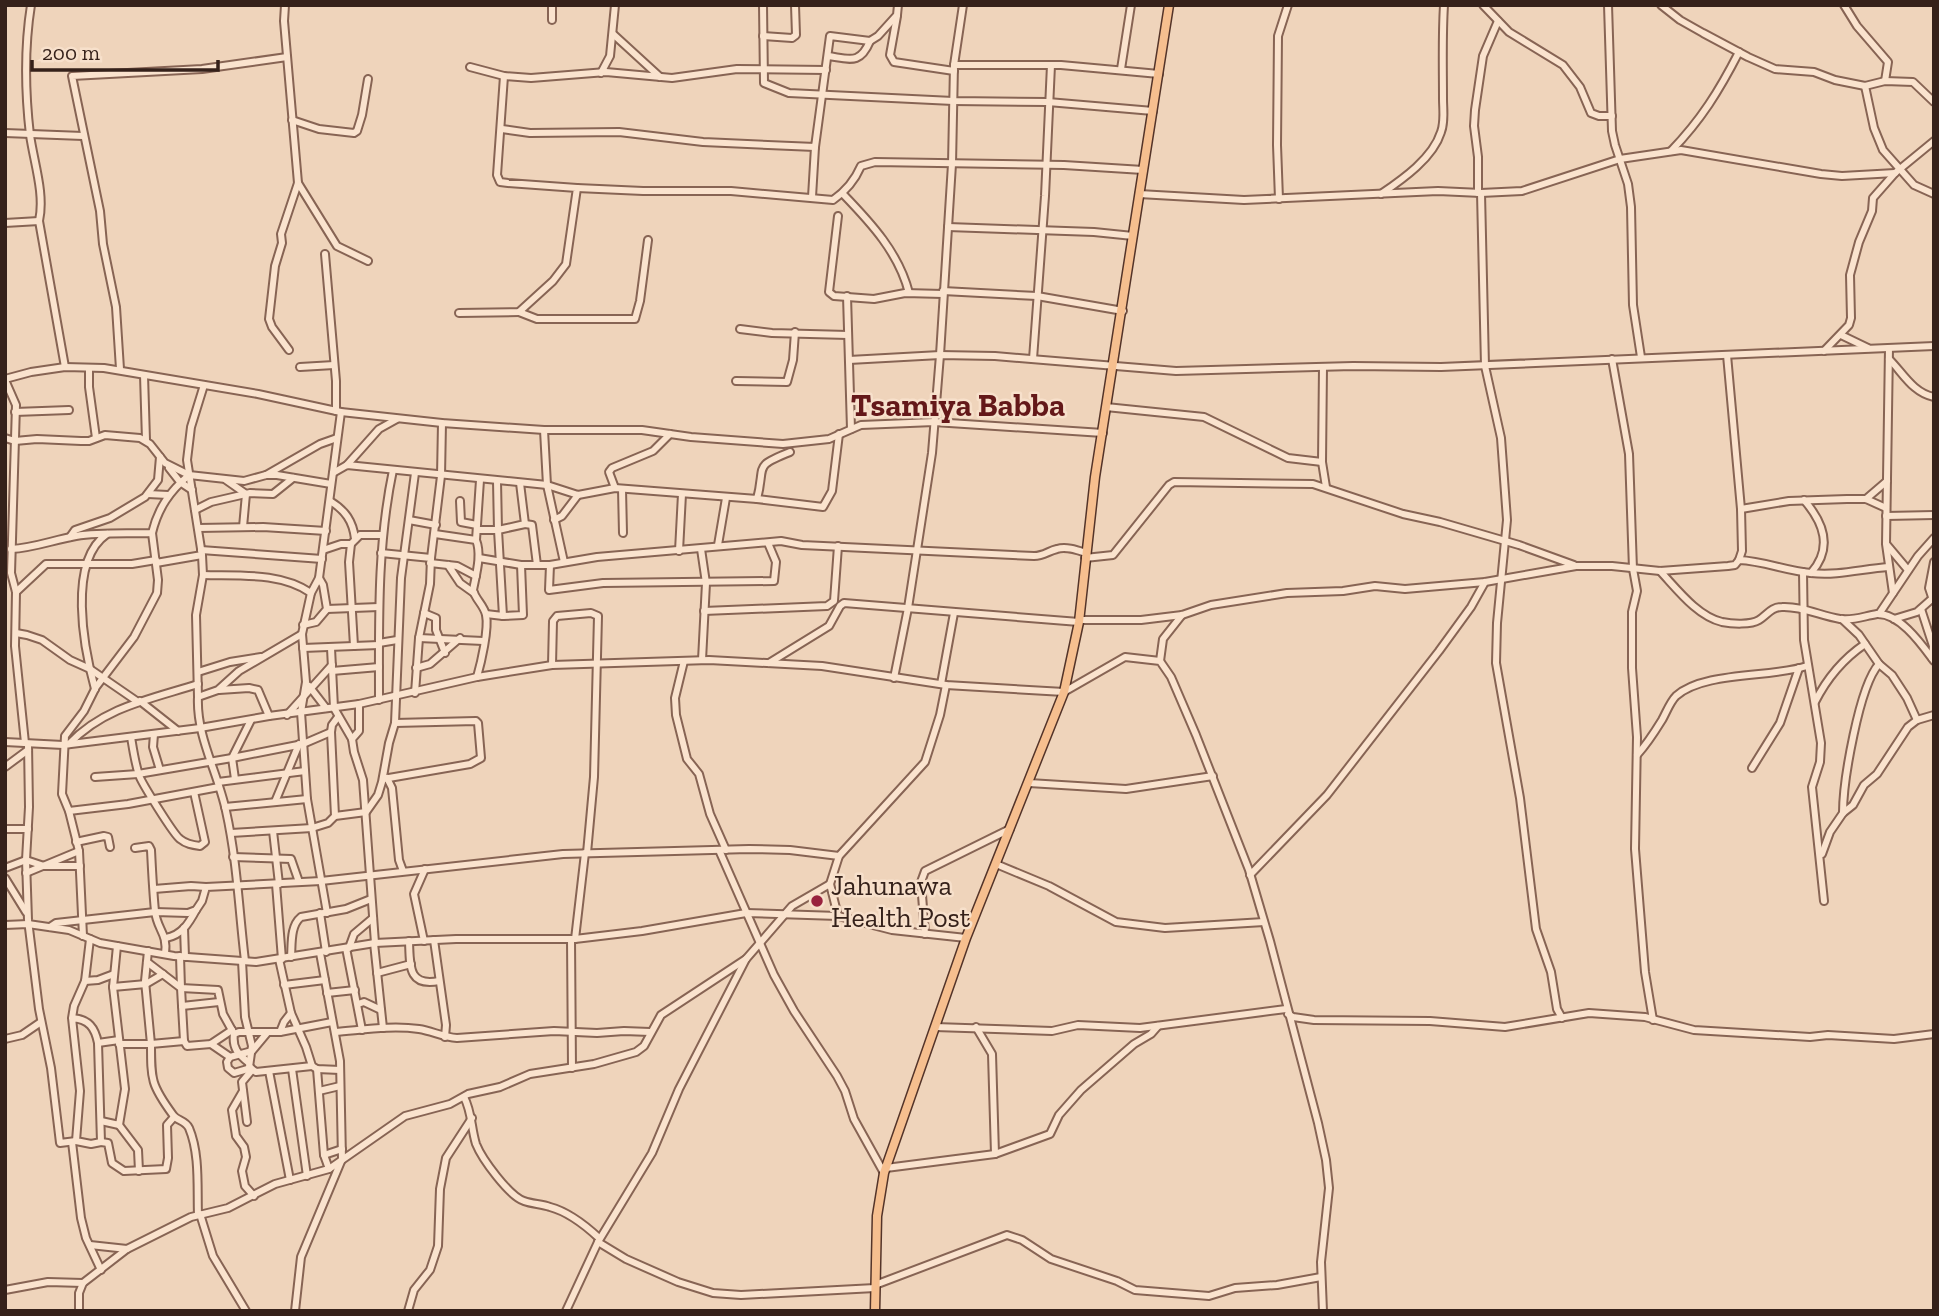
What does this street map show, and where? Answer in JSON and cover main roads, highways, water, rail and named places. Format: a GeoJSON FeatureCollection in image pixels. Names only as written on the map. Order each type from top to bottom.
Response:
{"type":"FeatureCollection","features":[{"type":"Feature","properties":{"kind":"main road"},"geometry":{"type":"LineString","coordinates":[[875,1311],[877,1216],[885,1170],[966,938],[1065,692],[1079,621],[1085,556],[1106,407],[1169,5]]}},
{"type":"Feature","properties":{"kind":"place","name":"Jahunawa Health Post"},"geometry":{"type":"Point","coordinates":[817,901]}},
{"type":"Feature","properties":{"kind":"district","name":"Tsamiya Babba"},"geometry":{"type":"Point","coordinates":[958,405]}}]}
